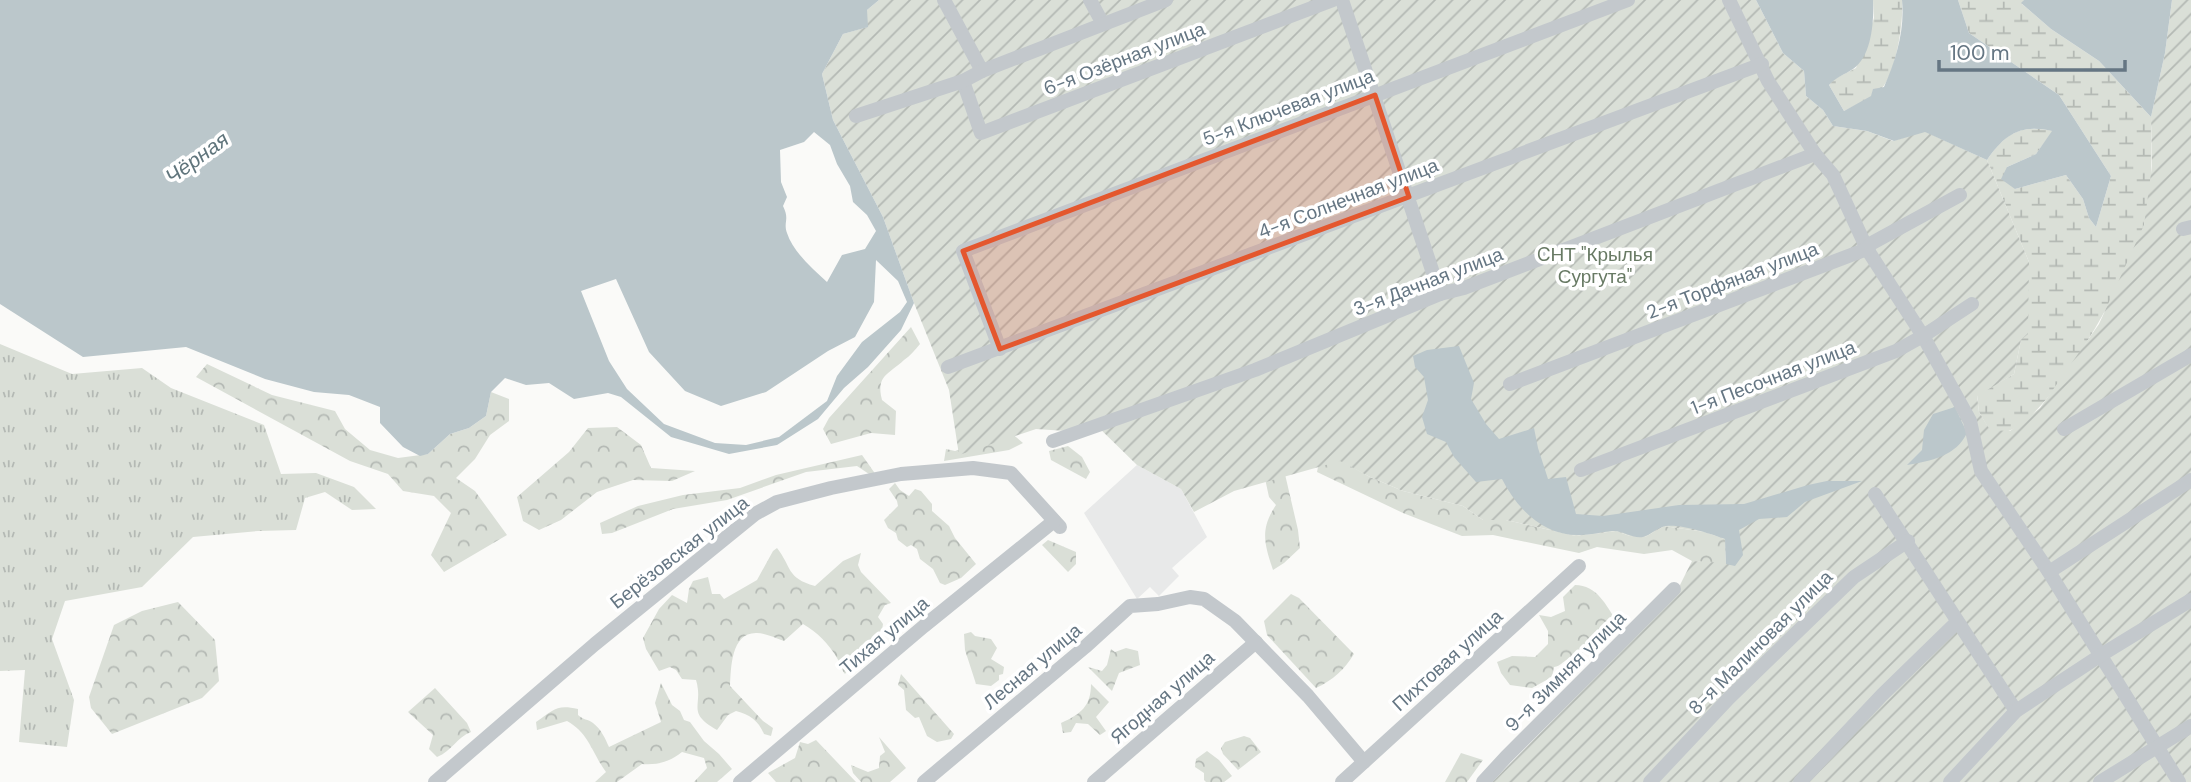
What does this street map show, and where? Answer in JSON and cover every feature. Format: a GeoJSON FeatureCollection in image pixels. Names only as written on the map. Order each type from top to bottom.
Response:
{"type":"FeatureCollection","features":[{"type":"Feature","properties":{"kind":"street"},"geometry":{"type":"LineString","coordinates":[[944,0],[982,71]]}},
{"type":"Feature","properties":{"kind":"street"},"geometry":{"type":"LineString","coordinates":[[1090,0],[1103,24]]}},
{"type":"Feature","properties":{"kind":"street"},"geometry":{"type":"LineString","coordinates":[[856,116],[963,81],[982,71],[1166,0]]}},
{"type":"Feature","properties":{"kind":"street","name":"6-я Озёрная улица"},"geometry":{"type":"LineString","coordinates":[[963,81],[981,133],[1333,0]]}},
{"type":"Feature","properties":{"kind":"street"},"geometry":{"type":"LineString","coordinates":[[1342,0],[1440,294]]}},
{"type":"Feature","properties":{"kind":"street","name":"5-я Ключевая улица"},"geometry":{"type":"LineString","coordinates":[[1000,349],[963,251],[1628,0]]}},
{"type":"Feature","properties":{"kind":"street"},"geometry":{"type":"LineString","coordinates":[[1729,0],[1769,81],[1815,154],[1833,175],[1867,249],[1923,336],[1970,421],[1981,471],[2049,572],[2179,782]]}},
{"type":"Feature","properties":{"kind":"street","name":"4-я Солнечная улица"},"geometry":{"type":"LineString","coordinates":[[948,367],[1762,64]]}},
{"type":"Feature","properties":{"kind":"street","name":"3-я Дачная улица"},"geometry":{"type":"LineString","coordinates":[[1053,441],[1255,370],[1440,294],[1464,288],[1815,154]]}},
{"type":"Feature","properties":{"kind":"street","name":"2-я Торфяная улица"},"geometry":{"type":"LineString","coordinates":[[1510,384],[1867,249],[1872,243],[1960,195]]}},
{"type":"Feature","properties":{"kind":"street","name":"1-я Песочная улица"},"geometry":{"type":"LineString","coordinates":[[1581,470],[1896,351],[1972,304]]}},
{"type":"Feature","properties":{"kind":"street"},"geometry":{"type":"LineString","coordinates":[[2064,429],[2191,355]]}},
{"type":"Feature","properties":{"kind":"street","name":"Берёзовская улица"},"geometry":{"type":"LineString","coordinates":[[435,782],[595,644],[755,514],[777,502],[901,474],[973,468],[1011,473],[1057,524]]}},
{"type":"Feature","properties":{"kind":"street"},"geometry":{"type":"LineString","coordinates":[[2049,572],[2191,480]]}},
{"type":"Feature","properties":{"kind":"street"},"geometry":{"type":"LineString","coordinates":[[1875,494],[1908,541],[2016,712]]}},
{"type":"Feature","properties":{"kind":"street","name":"Тихая улица"},"geometry":{"type":"LineString","coordinates":[[740,782],[924,626],[1057,524]]}},
{"type":"Feature","properties":{"kind":"street","name":"8-я Малиновая улица"},"geometry":{"type":"LineString","coordinates":[[1650,782],[1729,698],[1854,577],[1908,541]]}},
{"type":"Feature","properties":{"kind":"street","name":"Пихтовая улица"},"geometry":{"type":"LineString","coordinates":[[1342,782],[1579,566]]}},
{"type":"Feature","properties":{"kind":"street","name":"9-я Зимняя улица"},"geometry":{"type":"LineString","coordinates":[[1483,782],[1674,589]]}},
{"type":"Feature","properties":{"kind":"street","name":"Лесная улица"},"geometry":{"type":"LineString","coordinates":[[924,782],[1130,606],[1158,604],[1191,597],[1203,599],[1235,621],[1308,696],[1364,762]]}},
{"type":"Feature","properties":{"kind":"street"},"geometry":{"type":"LineString","coordinates":[[1950,782],[2016,712],[2101,655],[2191,600]]}},
{"type":"Feature","properties":{"kind":"street"},"geometry":{"type":"LineString","coordinates":[[1800,782],[1882,695],[1957,622]]}},
{"type":"Feature","properties":{"kind":"street","name":"Ягодная улица"},"geometry":{"type":"LineString","coordinates":[[1094,782],[1256,642]]}},
{"type":"Feature","properties":{"kind":"street"},"geometry":{"type":"LineString","coordinates":[[2100,782],[2191,726]]}},
{"type":"Feature","properties":{"kind":"highlighted area"},"geometry":{"type":"Polygon","coordinates":[[[1375,95],[1409,197],[1000,349],[963,251],[1375,95]]]}},
{"type":"Feature","properties":{"kind":"shaded area"},"geometry":{"type":"Polygon","coordinates":[[[1137,465],[1181,489],[1207,537],[1172,568],[1179,576],[1159,596],[1150,587],[1137,599],[1084,513],[1137,465]]]}},
{"type":"Feature","properties":{"kind":"green space","name":"CНТ \"Крылья Сургута\""},"geometry":{"type":"Polygon","coordinates":[[[879,0],[1756,0],[1783,53],[1804,71],[1806,96],[1823,110],[1833,126],[1867,131],[1893,141],[1924,131],[1987,160],[2029,262],[2028,334],[2021,340],[2014,374],[1977,396],[1979,412],[1990,430],[2010,431],[2040,408],[2099,324],[2144,225],[2152,166],[2151,117],[2165,53],[2172,0],[2191,0],[2191,782],[1492,782],[1674,597],[1692,561],[1726,563],[1725,539],[1705,532],[1664,526],[1645,537],[1616,531],[1576,536],[1506,520],[1483,520],[1463,506],[1403,491],[1340,461],[1234,491],[1194,512],[1181,489],[1137,465],[1094,423],[1066,431],[1036,429],[959,455],[949,390],[883,217],[833,120],[822,74],[843,34],[867,27],[867,10],[879,0]]]}},
{"type":"Feature","properties":{"kind":"green space"},"geometry":{"type":"Polygon","coordinates":[[[1873,0],[1902,0],[1902,20],[1895,60],[1881,89],[1844,111],[1829,85],[1834,79],[1856,68],[1874,18],[1873,0]]]}},
{"type":"Feature","properties":{"kind":"green space"},"geometry":{"type":"Polygon","coordinates":[[[1958,0],[2024,0],[2022,4],[2051,29],[2099,61],[2151,117],[2149,199],[2137,246],[2090,338],[2069,369],[2029,418],[2006,431],[1990,431],[1979,412],[1977,395],[2014,374],[2021,340],[2029,262],[1987,160],[2000,143],[2015,133],[2032,129],[2053,131],[2036,154],[2007,167],[2015,189],[2066,175],[2083,199],[2089,218],[2096,227],[2111,176],[2059,95],[1969,33],[1958,0]]]}},
{"type":"Feature","properties":{"kind":"green space"},"geometry":{"type":"Polygon","coordinates":[[[911,327],[920,344],[885,376],[881,385],[882,400],[896,411],[895,435],[871,433],[831,444],[823,429],[829,418],[911,327]]]}},
{"type":"Feature","properties":{"kind":"green space"},"geometry":{"type":"Polygon","coordinates":[[[0,344],[72,374],[142,368],[171,388],[264,425],[281,474],[316,473],[354,487],[376,509],[352,510],[325,492],[305,498],[296,530],[193,537],[142,587],[65,601],[52,639],[74,700],[67,747],[19,742],[25,670],[0,671],[0,344]]]}},
{"type":"Feature","properties":{"kind":"green space"},"geometry":{"type":"Polygon","coordinates":[[[207,364],[272,395],[335,411],[345,429],[370,450],[398,458],[428,454],[450,434],[469,428],[486,416],[491,392],[509,399],[509,421],[490,435],[475,459],[456,478],[475,491],[507,535],[444,572],[431,555],[451,513],[434,496],[403,491],[388,474],[350,461],[196,377],[207,364]]]}},
{"type":"Feature","properties":{"kind":"green space"},"geometry":{"type":"Polygon","coordinates":[[[617,427],[641,445],[651,468],[695,471],[672,481],[633,480],[597,492],[561,520],[539,530],[523,521],[517,497],[569,452],[588,428],[617,427]]]}},
{"type":"Feature","properties":{"kind":"green space"},"geometry":{"type":"Polygon","coordinates":[[[1009,431],[1023,443],[1009,450],[944,461],[946,449],[955,451],[1009,431]]]}},
{"type":"Feature","properties":{"kind":"green space"},"geometry":{"type":"Polygon","coordinates":[[[1068,446],[1082,457],[1090,472],[1086,479],[1051,460],[1049,451],[1068,446]]]}},
{"type":"Feature","properties":{"kind":"green space"},"geometry":{"type":"Polygon","coordinates":[[[1259,451],[1284,470],[1298,530],[1300,548],[1273,570],[1265,536],[1268,521],[1276,505],[1269,497],[1259,451]]]}},
{"type":"Feature","properties":{"kind":"green space"},"geometry":{"type":"Polygon","coordinates":[[[1321,452],[1403,491],[1463,506],[1483,520],[1506,520],[1576,536],[1616,531],[1645,537],[1664,526],[1705,532],[1725,539],[1726,564],[1692,561],[1672,550],[1644,554],[1597,547],[1579,553],[1493,535],[1462,536],[1403,513],[1317,472],[1321,452]]]}},
{"type":"Feature","properties":{"kind":"green space"},"geometry":{"type":"Polygon","coordinates":[[[862,455],[881,482],[857,466],[806,472],[727,500],[673,509],[612,533],[602,534],[600,523],[638,506],[683,495],[740,488],[776,475],[862,455]]]}},
{"type":"Feature","properties":{"kind":"green space"},"geometry":{"type":"Polygon","coordinates":[[[895,483],[909,496],[915,489],[921,491],[932,504],[932,511],[949,526],[976,564],[961,578],[945,585],[940,583],[933,569],[920,559],[917,549],[911,545],[907,547],[898,540],[896,533],[888,528],[884,520],[898,506],[889,489],[895,483]]]}},
{"type":"Feature","properties":{"kind":"green space"},"geometry":{"type":"Polygon","coordinates":[[[1048,540],[1076,552],[1076,564],[1068,572],[1042,545],[1048,540]]]}},
{"type":"Feature","properties":{"kind":"green space"},"geometry":{"type":"Polygon","coordinates":[[[777,548],[794,575],[815,586],[843,561],[861,553],[858,565],[861,572],[891,603],[885,605],[878,617],[883,624],[882,631],[877,640],[862,649],[845,674],[826,643],[803,624],[784,641],[757,633],[748,634],[742,638],[734,652],[730,686],[773,728],[771,736],[764,734],[753,719],[736,711],[728,715],[717,730],[707,724],[698,713],[696,680],[682,679],[676,670],[670,667],[659,671],[643,638],[659,609],[672,595],[687,603],[693,581],[708,577],[712,594],[720,594],[724,599],[757,580],[777,548]]]}},
{"type":"Feature","properties":{"kind":"green space"},"geometry":{"type":"Polygon","coordinates":[[[1575,585],[1595,592],[1617,622],[1608,638],[1554,667],[1552,677],[1532,688],[1510,685],[1497,662],[1512,656],[1535,657],[1548,644],[1548,631],[1539,615],[1551,617],[1565,611],[1563,597],[1575,585]]]}},
{"type":"Feature","properties":{"kind":"green space"},"geometry":{"type":"Polygon","coordinates":[[[1291,594],[1299,598],[1354,654],[1338,674],[1316,688],[1267,635],[1264,621],[1291,594]]]}},
{"type":"Feature","properties":{"kind":"green space"},"geometry":{"type":"Polygon","coordinates":[[[178,602],[215,640],[219,681],[202,698],[112,734],[91,708],[89,697],[114,625],[142,611],[178,602]]]}},
{"type":"Feature","properties":{"kind":"green space"},"geometry":{"type":"Polygon","coordinates":[[[971,632],[975,636],[991,639],[997,648],[991,659],[1004,667],[1003,674],[999,675],[999,680],[991,686],[976,684],[965,650],[964,634],[971,632]]]}},
{"type":"Feature","properties":{"kind":"green space"},"geometry":{"type":"Polygon","coordinates":[[[1126,648],[1138,651],[1140,665],[1119,673],[1112,691],[1088,667],[1102,671],[1107,665],[1111,649],[1115,652],[1126,648]]]}},
{"type":"Feature","properties":{"kind":"green space"},"geometry":{"type":"Polygon","coordinates":[[[901,674],[954,734],[951,739],[937,742],[927,736],[919,717],[915,718],[906,710],[904,690],[898,685],[901,674]]]}},
{"type":"Feature","properties":{"kind":"green space"},"geometry":{"type":"Polygon","coordinates":[[[661,683],[672,705],[680,711],[684,720],[690,722],[704,741],[732,769],[717,782],[694,782],[707,768],[704,758],[682,752],[664,762],[642,764],[617,782],[595,782],[606,772],[580,731],[567,721],[537,730],[536,722],[555,709],[578,709],[578,715],[596,725],[609,747],[661,722],[655,703],[661,683]]]}},
{"type":"Feature","properties":{"kind":"green space"},"geometry":{"type":"Polygon","coordinates":[[[1091,684],[1109,702],[1096,717],[1106,731],[1100,735],[1088,724],[1076,723],[1071,732],[1063,733],[1061,723],[1084,708],[1091,692],[1091,684]]]}},
{"type":"Feature","properties":{"kind":"green space"},"geometry":{"type":"Polygon","coordinates":[[[435,688],[467,723],[471,732],[437,757],[429,749],[433,735],[408,712],[435,688]]]}},
{"type":"Feature","properties":{"kind":"green space"},"geometry":{"type":"Polygon","coordinates":[[[1244,736],[1250,738],[1261,752],[1238,770],[1221,748],[1225,742],[1244,736]]]}},
{"type":"Feature","properties":{"kind":"green space"},"geometry":{"type":"Polygon","coordinates":[[[879,737],[906,768],[890,782],[861,782],[853,773],[851,765],[868,772],[879,768],[880,756],[885,752],[879,737]]]}},
{"type":"Feature","properties":{"kind":"green space"},"geometry":{"type":"Polygon","coordinates":[[[816,740],[856,782],[776,782],[768,773],[795,758],[800,742],[808,744],[816,740]]]}},
{"type":"Feature","properties":{"kind":"green space"},"geometry":{"type":"Polygon","coordinates":[[[1207,751],[1219,760],[1232,776],[1224,782],[1206,782],[1204,773],[1195,767],[1196,759],[1207,751]]]}},
{"type":"Feature","properties":{"kind":"green space"},"geometry":{"type":"Polygon","coordinates":[[[1461,753],[1483,760],[1467,782],[1445,782],[1461,753]]]}},
{"type":"Feature","properties":{"kind":"water","name":"Чёрная"},"geometry":{"type":"Polygon","coordinates":[[[0,0],[879,0],[867,10],[868,27],[843,34],[822,74],[833,120],[883,217],[914,303],[901,330],[868,367],[844,388],[818,419],[777,445],[729,454],[671,437],[621,397],[608,393],[574,399],[549,383],[526,385],[505,378],[491,392],[486,416],[469,428],[450,434],[428,454],[420,456],[403,447],[380,423],[380,407],[349,395],[314,392],[265,379],[186,347],[83,357],[0,304],[0,0]],[[814,132],[804,142],[780,150],[781,182],[787,197],[783,206],[786,229],[794,247],[827,282],[842,255],[865,249],[876,231],[867,215],[853,202],[850,186],[830,145],[814,132]],[[876,260],[874,302],[855,337],[828,351],[766,392],[721,406],[685,391],[649,352],[616,279],[581,291],[609,361],[627,389],[664,424],[715,443],[746,445],[779,437],[827,401],[837,376],[862,342],[900,312],[907,302],[898,281],[876,260]]]}},
{"type":"Feature","properties":{"kind":"water"},"geometry":{"type":"Polygon","coordinates":[[[1756,0],[1873,0],[1872,28],[1864,56],[1853,69],[1829,85],[1844,111],[1871,96],[1873,89],[1884,87],[1899,45],[1902,0],[1958,0],[1969,33],[2059,95],[2111,176],[2096,227],[2089,218],[2083,199],[2066,175],[2015,189],[2001,179],[2007,167],[2036,154],[2052,131],[2031,129],[2015,133],[2000,144],[1987,160],[1925,132],[1894,141],[1867,131],[1833,126],[1823,110],[1806,96],[1804,71],[1783,53],[1756,0]]]}},
{"type":"Feature","properties":{"kind":"water"},"geometry":{"type":"Polygon","coordinates":[[[2024,0],[2172,0],[2165,53],[2151,117],[2099,61],[2051,29],[2021,3],[2024,0]]]}},
{"type":"Feature","properties":{"kind":"water"},"geometry":{"type":"Polygon","coordinates":[[[1459,346],[1474,383],[1471,399],[1486,424],[1499,439],[1534,428],[1548,479],[1566,477],[1576,514],[1603,516],[1679,505],[1744,504],[1827,481],[1862,481],[1805,502],[1787,517],[1759,519],[1739,530],[1743,555],[1735,566],[1726,564],[1725,539],[1684,527],[1662,527],[1639,537],[1616,531],[1580,535],[1555,531],[1533,519],[1515,501],[1502,479],[1476,482],[1454,457],[1446,442],[1427,434],[1422,417],[1428,400],[1424,377],[1415,367],[1413,356],[1427,350],[1459,346]]]}},
{"type":"Feature","properties":{"kind":"water"},"geometry":{"type":"Polygon","coordinates":[[[1955,407],[1967,433],[1962,441],[1942,456],[1907,465],[1922,450],[1924,430],[1933,414],[1955,407]]]}}]}
